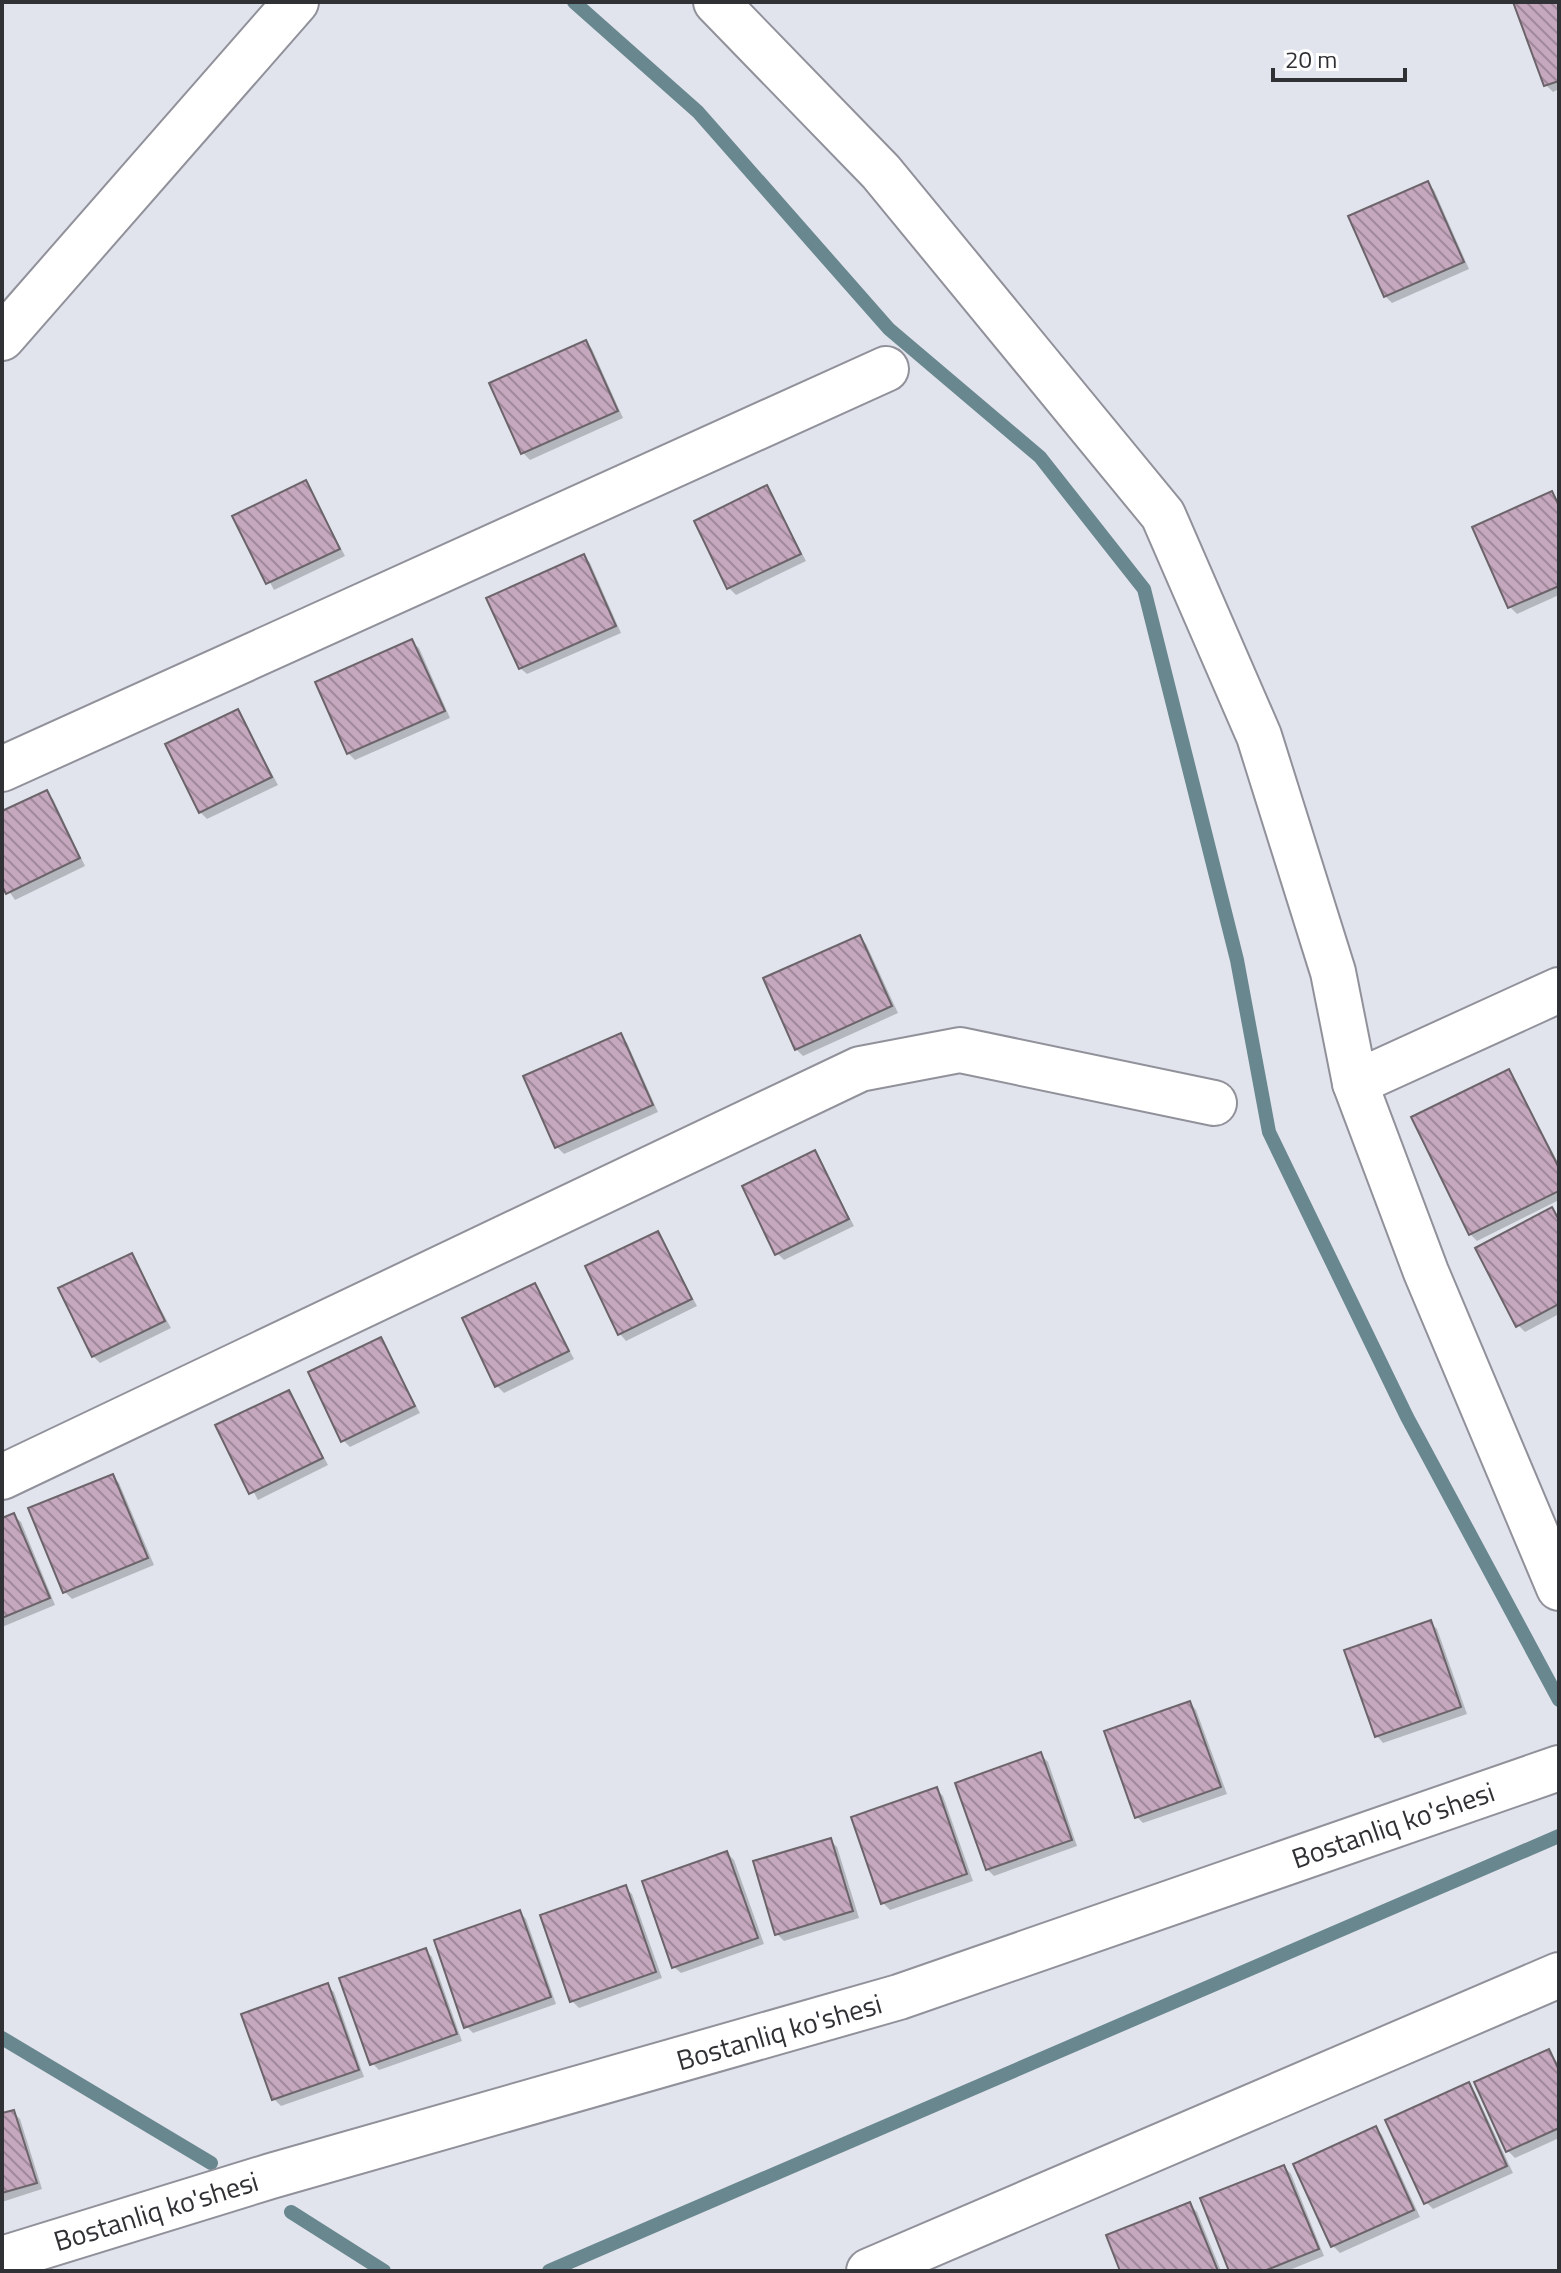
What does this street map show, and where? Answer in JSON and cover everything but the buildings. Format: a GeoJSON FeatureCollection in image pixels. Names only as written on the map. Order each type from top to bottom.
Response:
{"type":"FeatureCollection","features":[{"type":"Feature","properties":{"kind":"street"},"geometry":{"type":"LineString","coordinates":[[2,338],[296,2]]}},
{"type":"Feature","properties":{"kind":"street"},"geometry":{"type":"LineString","coordinates":[[716,2],[881,172],[1163,515],[1259,736],[1333,972],[1355,1083],[1426,1272],[1559,1588]]}},
{"type":"Feature","properties":{"kind":"street"},"geometry":{"type":"LineString","coordinates":[[2,769],[886,369]]}},
{"type":"Feature","properties":{"kind":"street"},"geometry":{"type":"LineString","coordinates":[[1355,1083],[1559,990]]}},
{"type":"Feature","properties":{"kind":"street"},"geometry":{"type":"LineString","coordinates":[[2,1477],[860,1069],[960,1050],[1214,1103]]}},
{"type":"Feature","properties":{"kind":"street","name":"Bostanliq ko'shesi"},"geometry":{"type":"LineString","coordinates":[[2,2259],[271,2176],[899,1997],[1552,1770]]}},
{"type":"Feature","properties":{"kind":"street"},"geometry":{"type":"LineString","coordinates":[[869,2271],[1559,1975]]}},
{"type":"Feature","properties":{"kind":"waterway"},"geometry":{"type":"LineString","coordinates":[[574,2],[698,112],[889,329],[1040,457],[1144,589],[1237,960],[1269,1132],[1407,1417],[1559,1700]]}},
{"type":"Feature","properties":{"kind":"waterway"},"geometry":{"type":"LineString","coordinates":[[549,2271],[1559,1836]]}},
{"type":"Feature","properties":{"kind":"waterway"},"geometry":{"type":"LineString","coordinates":[[2,2038],[211,2163]]}},
{"type":"Feature","properties":{"kind":"waterway"},"geometry":{"type":"LineString","coordinates":[[291,2212],[384,2271]]}}]}
